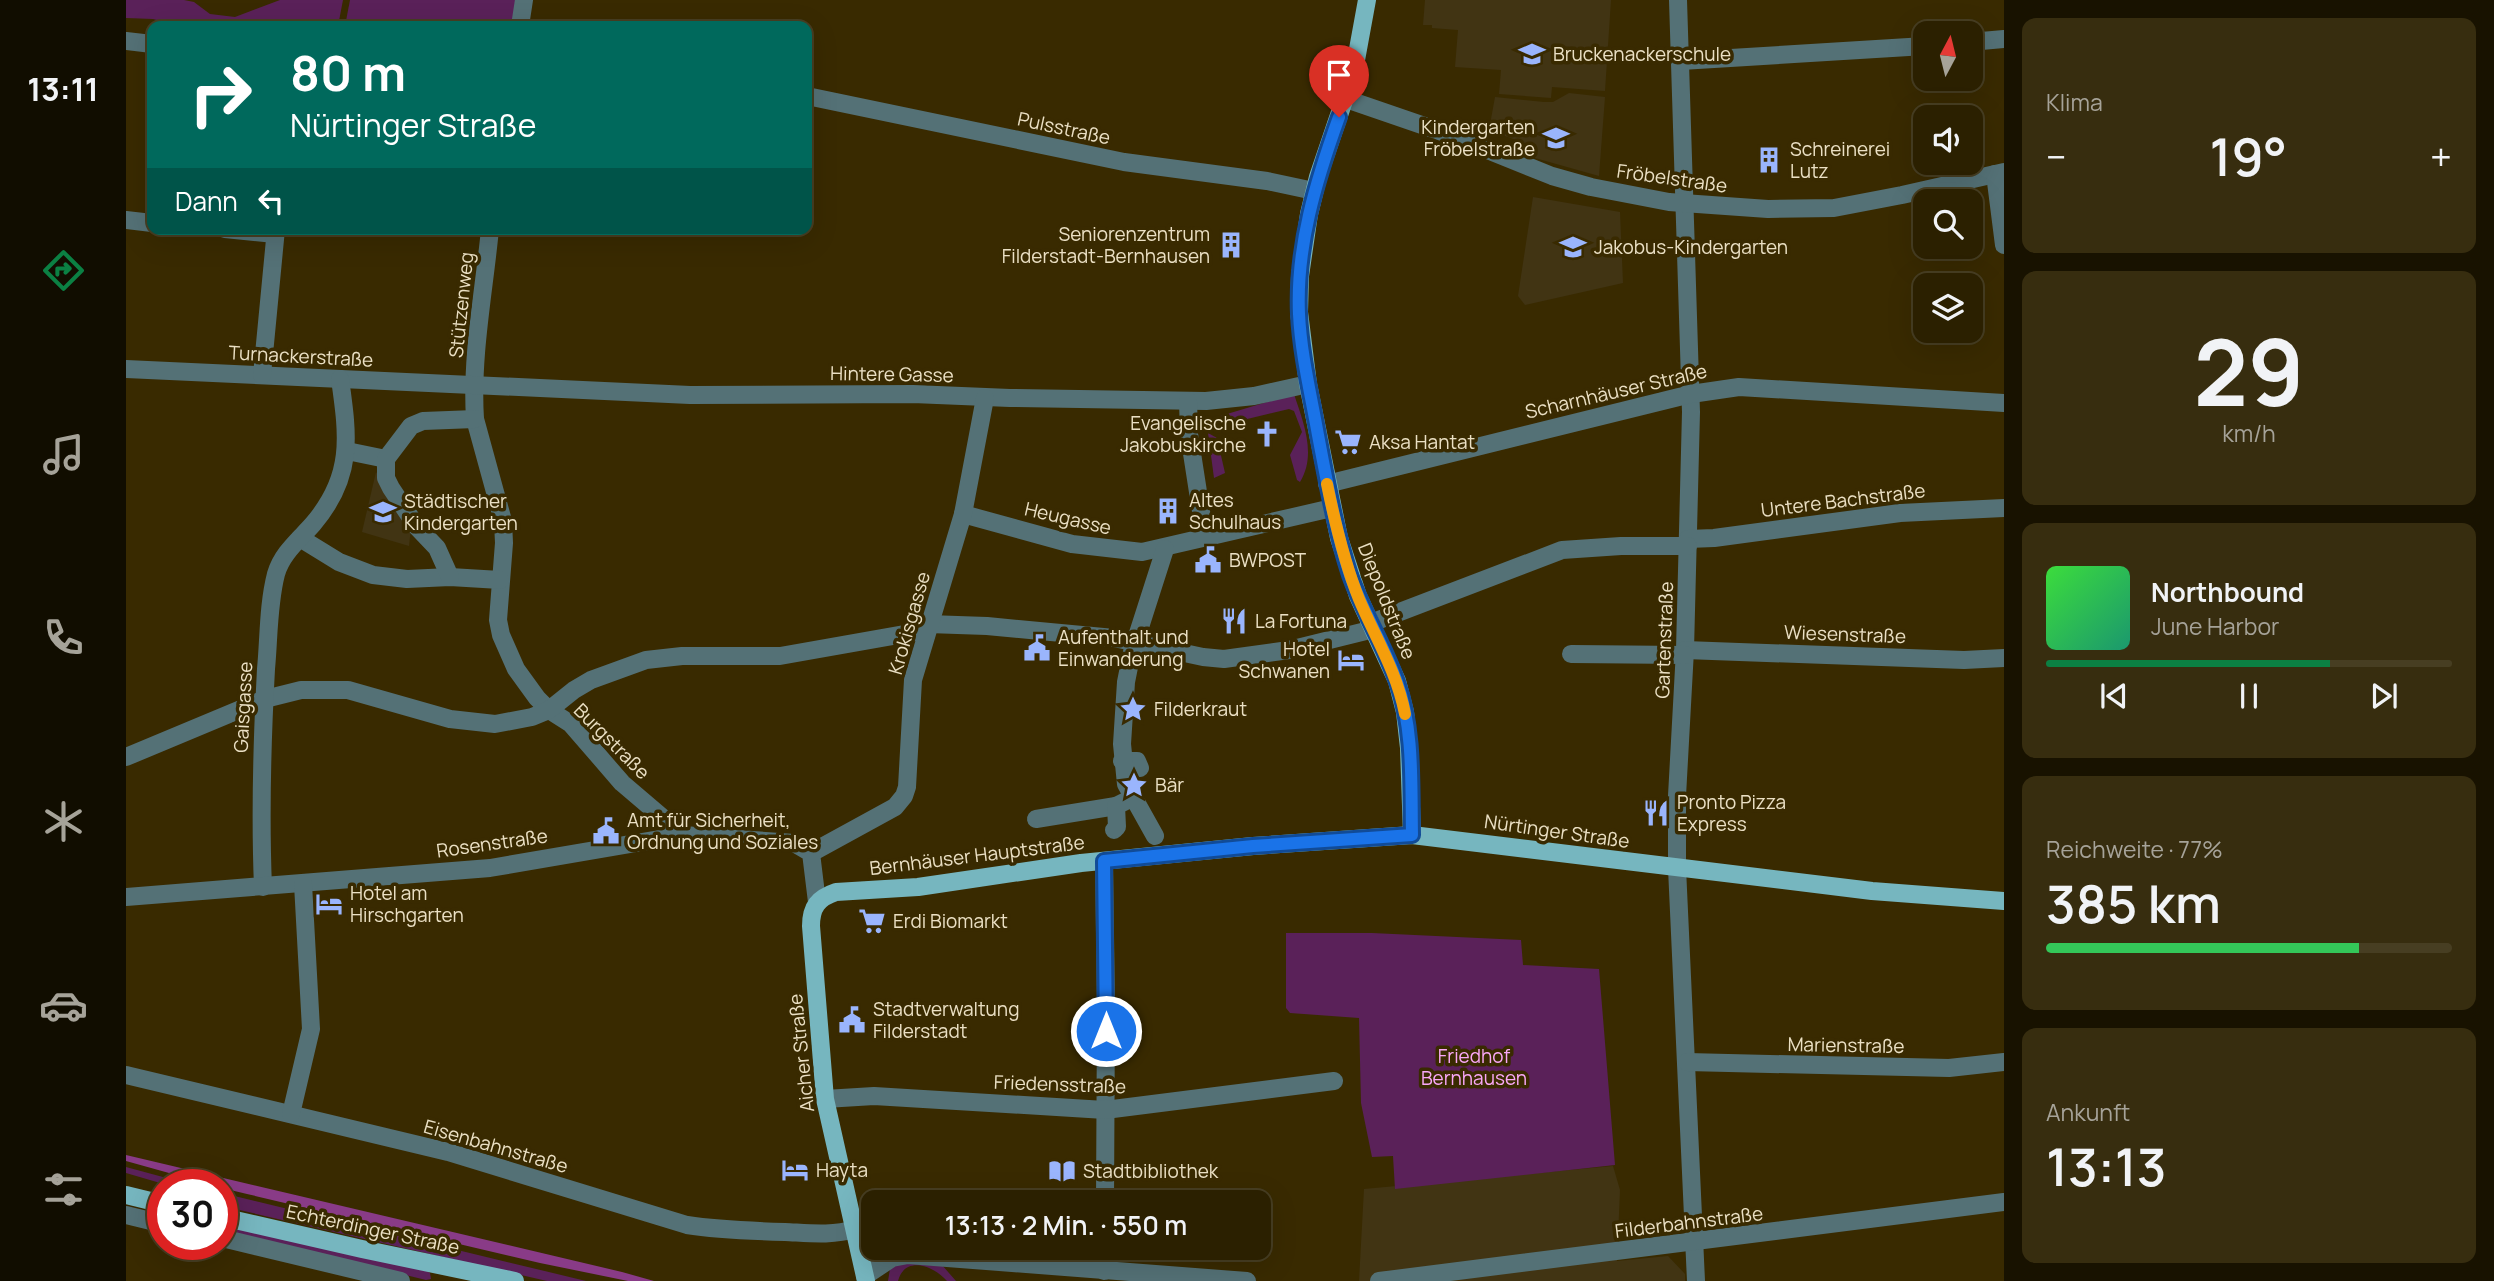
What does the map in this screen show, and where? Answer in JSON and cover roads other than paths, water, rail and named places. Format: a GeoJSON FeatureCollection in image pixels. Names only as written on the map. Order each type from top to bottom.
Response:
{"type":"FeatureCollection","features":[{"type":"Feature","properties":{"kind":"main road","name":"Diepoldstraße"},"geometry":{"type":"LineString","coordinates":[[1367,0],[1358,58],[1314,191],[1305,236],[1299,295],[1300,328],[1327,484],[1350,575],[1397,681],[1405,712],[1412,835]]}},
{"type":"Feature","properties":{"kind":"main road","name":"Nürtinger Straße"},"geometry":{"type":"LineString","coordinates":[[1104,861],[1253,846],[1412,835],[1926,896],[2004,901]]}},
{"type":"Feature","properties":{"kind":"main road","name":"Bernhäuser Hauptstraße"},"geometry":{"type":"LineString","coordinates":[[817,902],[836,892],[918,887],[1104,861]]}},
{"type":"Feature","properties":{"kind":"main road","name":"Aicher Straße"},"geometry":{"type":"LineString","coordinates":[[817,902],[812,911],[811,926],[825,1099],[865,1279]]}},
{"type":"Feature","properties":{"kind":"main road"},"geometry":{"type":"LineString","coordinates":[[126,1195],[147,1200]]}},
{"type":"Feature","properties":{"kind":"main road","name":"Echterdinger Straße"},"geometry":{"type":"LineString","coordinates":[[238,1221],[443,1274],[515,1281]]}},
{"type":"Feature","properties":{"kind":"street"},"geometry":{"type":"LineString","coordinates":[[521,21],[524,0]]}},
{"type":"Feature","properties":{"kind":"street","name":"Gartenstraße"},"geometry":{"type":"LineString","coordinates":[[1678,0],[1691,394],[1677,868],[1696,1281]]}},
{"type":"Feature","properties":{"kind":"street"},"geometry":{"type":"LineString","coordinates":[[1983,41],[2004,39]]}},
{"type":"Feature","properties":{"kind":"street"},"geometry":{"type":"LineString","coordinates":[[126,41],[147,43]]}},
{"type":"Feature","properties":{"kind":"street"},"geometry":{"type":"LineString","coordinates":[[1681,61],[1913,47]]}},
{"type":"Feature","properties":{"kind":"street","name":"Pulsstraße"},"geometry":{"type":"LineString","coordinates":[[812,97],[1112,160],[1276,182],[1314,191]]}},
{"type":"Feature","properties":{"kind":"street","name":"Fröbelstraße"},"geometry":{"type":"LineString","coordinates":[[1346,99],[1445,133],[1570,182],[1685,204],[1768,209],[1834,208],[1999,173]]}},
{"type":"Feature","properties":{"kind":"street"},"geometry":{"type":"LineString","coordinates":[[1999,173],[2004,245]]}},
{"type":"Feature","properties":{"kind":"street"},"geometry":{"type":"LineString","coordinates":[[126,220],[147,222]]}},
{"type":"Feature","properties":{"kind":"street"},"geometry":{"type":"LineString","coordinates":[[262,375],[276,235]]}},
{"type":"Feature","properties":{"kind":"street","name":"Stützenweg"},"geometry":{"type":"LineString","coordinates":[[474,385],[489,235]]}},
{"type":"Feature","properties":{"kind":"street","name":"Turnackerstraße"},"geometry":{"type":"LineString","coordinates":[[126,369],[474,385]]}},
{"type":"Feature","properties":{"kind":"street","name":"Gaisgasse"},"geometry":{"type":"LineString","coordinates":[[263,887],[261,796],[265,699],[270,618],[276,576],[286,553],[315,522],[341,481],[347,451],[340,379]]}},
{"type":"Feature","properties":{"kind":"street","name":"Hintere Gasse"},"geometry":{"type":"LineString","coordinates":[[474,385],[690,395],[882,394],[1188,401],[1254,396],[1308,384]]}},
{"type":"Feature","properties":{"kind":"street","name":"Burgstraße"},"geometry":{"type":"LineString","coordinates":[[474,385],[475,419],[503,522],[498,620],[507,650],[526,684],[549,710],[570,724],[621,783],[682,835]]}},
{"type":"Feature","properties":{"kind":"street","name":"Scharnhäuser Straße"},"geometry":{"type":"LineString","coordinates":[[1327,484],[1691,394],[1739,387],[2004,403]]}},
{"type":"Feature","properties":{"kind":"street","name":"Krokisgasse"},"geometry":{"type":"LineString","coordinates":[[811,853],[895,807],[904,796],[913,680],[963,514],[985,398]]}},
{"type":"Feature","properties":{"kind":"street"},"geometry":{"type":"LineString","coordinates":[[1188,401],[1189,434],[1205,537]]}},
{"type":"Feature","properties":{"kind":"street"},"geometry":{"type":"LineString","coordinates":[[450,577],[437,548],[417,527],[391,488],[386,478],[386,459],[411,426],[423,421],[475,419]]}},
{"type":"Feature","properties":{"kind":"street"},"geometry":{"type":"LineString","coordinates":[[347,451],[386,459]]}},
{"type":"Feature","properties":{"kind":"street"},"geometry":{"type":"LineString","coordinates":[[1155,836],[1133,802],[1122,761],[1126,682],[1134,643],[1165,549],[1205,537],[1332,508]]}},
{"type":"Feature","properties":{"kind":"street","name":"Untere Bachstraße"},"geometry":{"type":"LineString","coordinates":[[126,757],[265,699],[301,690],[348,690],[450,719],[495,724],[517,722],[549,710],[591,680],[646,660],[682,656],[780,656],[927,627],[1021,629],[1114,638],[1203,657],[1248,657],[1289,650],[1372,626],[1562,551],[1688,543],[1900,513],[2004,508]]}},
{"type":"Feature","properties":{"kind":"street","name":"Heugasse"},"geometry":{"type":"LineString","coordinates":[[963,514],[1072,544],[1118,551],[1165,549]]}},
{"type":"Feature","properties":{"kind":"street"},"geometry":{"type":"LineString","coordinates":[[300,538],[339,562],[373,575],[407,579],[450,577],[500,580]]}},
{"type":"Feature","properties":{"kind":"street","name":"Wiesenstraße"},"geometry":{"type":"LineString","coordinates":[[1571,654],[1685,653],[2004,659]]}},
{"type":"Feature","properties":{"kind":"street"},"geometry":{"type":"LineString","coordinates":[[1122,761],[1137,761],[1140,768]]}},
{"type":"Feature","properties":{"kind":"street"},"geometry":{"type":"LineString","coordinates":[[1114,830],[1133,802]]}},
{"type":"Feature","properties":{"kind":"street","name":"Bernhäuser Hauptstraße"},"geometry":{"type":"LineString","coordinates":[[1036,818],[1133,802]]}},
{"type":"Feature","properties":{"kind":"street","name":"Rosenstraße"},"geometry":{"type":"LineString","coordinates":[[126,897],[491,868],[682,835],[794,843],[811,853]]}},
{"type":"Feature","properties":{"kind":"street"},"geometry":{"type":"LineString","coordinates":[[811,853],[817,902]]}},
{"type":"Feature","properties":{"kind":"street"},"geometry":{"type":"LineString","coordinates":[[1104,861],[1105,1190]]}},
{"type":"Feature","properties":{"kind":"street"},"geometry":{"type":"LineString","coordinates":[[291,1114],[311,1029],[303,884]]}},
{"type":"Feature","properties":{"kind":"street","name":"Marienstraße"},"geometry":{"type":"LineString","coordinates":[[1687,1062],[1949,1068],[2004,1062]]}},
{"type":"Feature","properties":{"kind":"street","name":"Eisenbahnstraße"},"geometry":{"type":"LineString","coordinates":[[126,1075],[492,1164],[671,1221],[728,1230],[840,1234],[855,1229]]}},
{"type":"Feature","properties":{"kind":"street","name":"Friedensstraße"},"geometry":{"type":"LineString","coordinates":[[825,1099],[874,1096],[1105,1110],[1334,1081]]}},
{"type":"Feature","properties":{"kind":"street","name":"Filderbahnstraße"},"geometry":{"type":"LineString","coordinates":[[1379,1281],[2004,1202]]}},
{"type":"Feature","properties":{"kind":"street"},"geometry":{"type":"LineString","coordinates":[[126,1215],[147,1220]]}},
{"type":"Feature","properties":{"kind":"street"},"geometry":{"type":"LineString","coordinates":[[238,1242],[401,1281]]}},
{"type":"Feature","properties":{"kind":"street"},"geometry":{"type":"LineString","coordinates":[[865,1279],[892,1258],[908,1255],[1247,1281]]}},
{"type":"Feature","properties":{"kind":"street"},"geometry":{"type":"LineString","coordinates":[[1104,1260],[1104,1271]]}},
{"type":"Feature","properties":{"kind":"place","name":"Bruckenackerschule"},"geometry":{"type":"Point","coordinates":[1532,54]}},
{"type":"Feature","properties":{"kind":"place","name":"Kindergarten Fröbelstraße"},"geometry":{"type":"Point","coordinates":[1556,138]}},
{"type":"Feature","properties":{"kind":"place","name":"Schreinerei Lutz"},"geometry":{"type":"Point","coordinates":[1769,160]}},
{"type":"Feature","properties":{"kind":"place","name":"Seniorenzentrum Filderstadt-Bernhausen"},"geometry":{"type":"Point","coordinates":[1231,245]}},
{"type":"Feature","properties":{"kind":"place","name":"Jakobus-Kindergarten"},"geometry":{"type":"Point","coordinates":[1573,247]}},
{"type":"Feature","properties":{"kind":"place","name":"Evangelische Jakobuskirche"},"geometry":{"type":"Point","coordinates":[1267,434]}},
{"type":"Feature","properties":{"kind":"place","name":"Aksa Hantat"},"geometry":{"type":"Point","coordinates":[1348,442]}},
{"type":"Feature","properties":{"kind":"place","name":"Altes Schulhaus"},"geometry":{"type":"Point","coordinates":[1168,511]}},
{"type":"Feature","properties":{"kind":"place","name":"Städtischer Kindergarten"},"geometry":{"type":"Point","coordinates":[383,512]}},
{"type":"Feature","properties":{"kind":"place","name":"BWPOST"},"geometry":{"type":"Point","coordinates":[1208,560]}},
{"type":"Feature","properties":{"kind":"place","name":"La Fortuna"},"geometry":{"type":"Point","coordinates":[1234,621]}},
{"type":"Feature","properties":{"kind":"place","name":"Aufenthalt und Einwanderung"},"geometry":{"type":"Point","coordinates":[1037,648]}},
{"type":"Feature","properties":{"kind":"place","name":"Hotel Schwanen"},"geometry":{"type":"Point","coordinates":[1351,660]}},
{"type":"Feature","properties":{"kind":"place","name":"Filderkraut"},"geometry":{"type":"Point","coordinates":[1133,709]}},
{"type":"Feature","properties":{"kind":"place","name":"Bär"},"geometry":{"type":"Point","coordinates":[1134,785]}},
{"type":"Feature","properties":{"kind":"place","name":"Pronto Pizza Express"},"geometry":{"type":"Point","coordinates":[1656,813]}},
{"type":"Feature","properties":{"kind":"place","name":"Amt für Sicherheit, Ordnung und Soziales"},"geometry":{"type":"Point","coordinates":[606,831]}},
{"type":"Feature","properties":{"kind":"place","name":"Hotel am Hirschgarten"},"geometry":{"type":"Point","coordinates":[329,904]}},
{"type":"Feature","properties":{"kind":"place","name":"Erdi Biomarkt"},"geometry":{"type":"Point","coordinates":[872,921]}},
{"type":"Feature","properties":{"kind":"place","name":"Stadtverwaltung Filderstadt"},"geometry":{"type":"Point","coordinates":[852,1020]}},
{"type":"Feature","properties":{"kind":"place","name":"Hayta"},"geometry":{"type":"Point","coordinates":[795,1170]}},
{"type":"Feature","properties":{"kind":"place","name":"Stadtbibliothek"},"geometry":{"type":"Point","coordinates":[1062,1171]}},
{"type":"Feature","properties":{"kind":"park label","name":"Friedhof Bernhausen"},"geometry":{"type":"Point","coordinates":[1474,1067]}}]}
